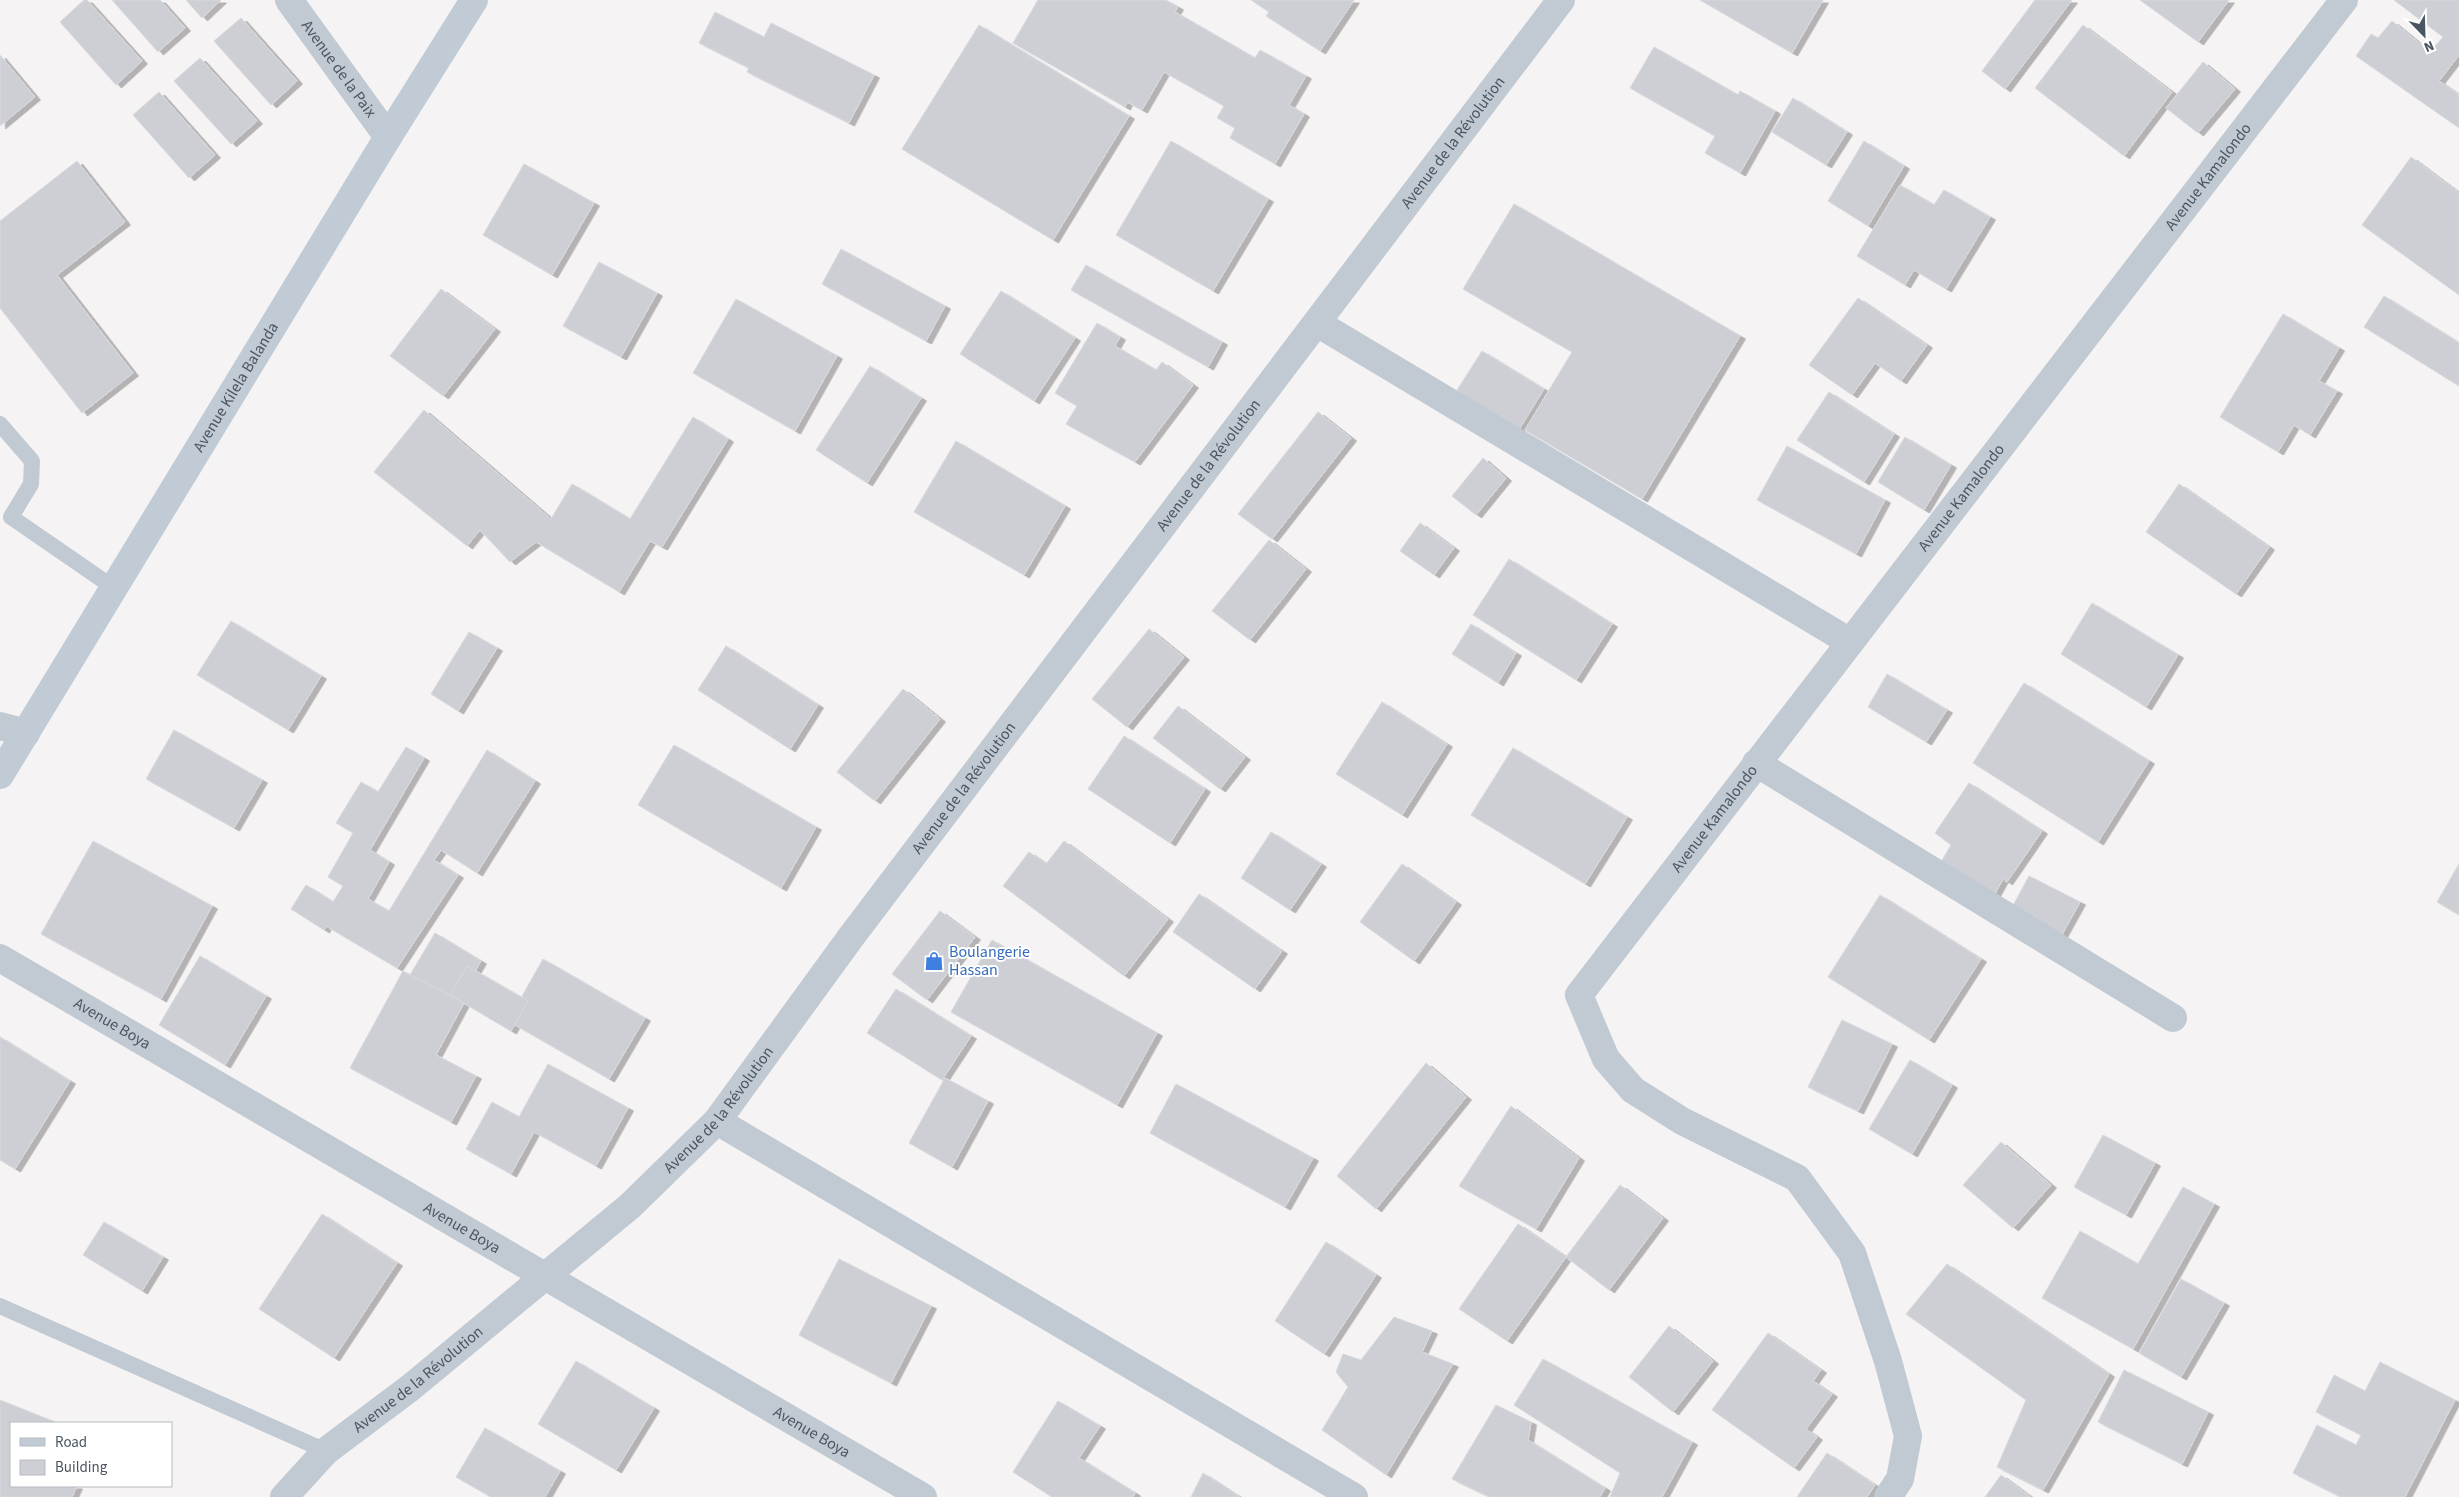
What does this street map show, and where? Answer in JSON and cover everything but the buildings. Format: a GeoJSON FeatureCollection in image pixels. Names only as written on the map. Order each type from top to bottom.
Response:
{"type":"FeatureCollection","features":[{"type":"Feature","properties":{"kind":"main road","name":"Avenue Kilela Balanda"},"geometry":{"type":"LineString","coordinates":[[0,775],[388,137],[474,0]]}},
{"type":"Feature","properties":{"kind":"street","name":"Avenue de la Paix"},"geometry":{"type":"LineString","coordinates":[[289,0],[388,137]]}},
{"type":"Feature","properties":{"kind":"street","name":"Avenue de la Révolution"},"geometry":{"type":"LineString","coordinates":[[284,1497],[326,1451],[410,1388],[546,1277],[630,1206],[717,1121],[851,937],[1561,0]]}},
{"type":"Feature","properties":{"kind":"street","name":"Avenue Kamalondo"},"geometry":{"type":"LineString","coordinates":[[1888,1497],[1900,1479],[1908,1436],[1888,1361],[1852,1254],[1797,1178],[1682,1121],[1633,1090],[1606,1059],[1580,995],[1756,763],[2344,0]]}},
{"type":"Feature","properties":{"kind":"street"},"geometry":{"type":"LineString","coordinates":[[1317,323],[1850,642]]}},
{"type":"Feature","properties":{"kind":"street"},"geometry":{"type":"LineString","coordinates":[[0,726],[26,733]]}},
{"type":"Feature","properties":{"kind":"street"},"geometry":{"type":"LineString","coordinates":[[1756,763],[2173,1018]]}},
{"type":"Feature","properties":{"kind":"street","name":"Avenue Boya"},"geometry":{"type":"LineString","coordinates":[[0,958],[924,1497]]}},
{"type":"Feature","properties":{"kind":"street"},"geometry":{"type":"LineString","coordinates":[[717,1121],[1354,1497]]}},
{"type":"Feature","properties":{"kind":"lane"},"geometry":{"type":"LineString","coordinates":[[0,424],[32,461],[31,484],[5,522],[114,588]]}},
{"type":"Feature","properties":{"kind":"lane"},"geometry":{"type":"LineString","coordinates":[[0,1306],[326,1451]]}},
{"type":"Feature","properties":{"kind":"place","name":"Boulangerie Hassan"},"geometry":{"type":"Point","coordinates":[934,961]}}]}
